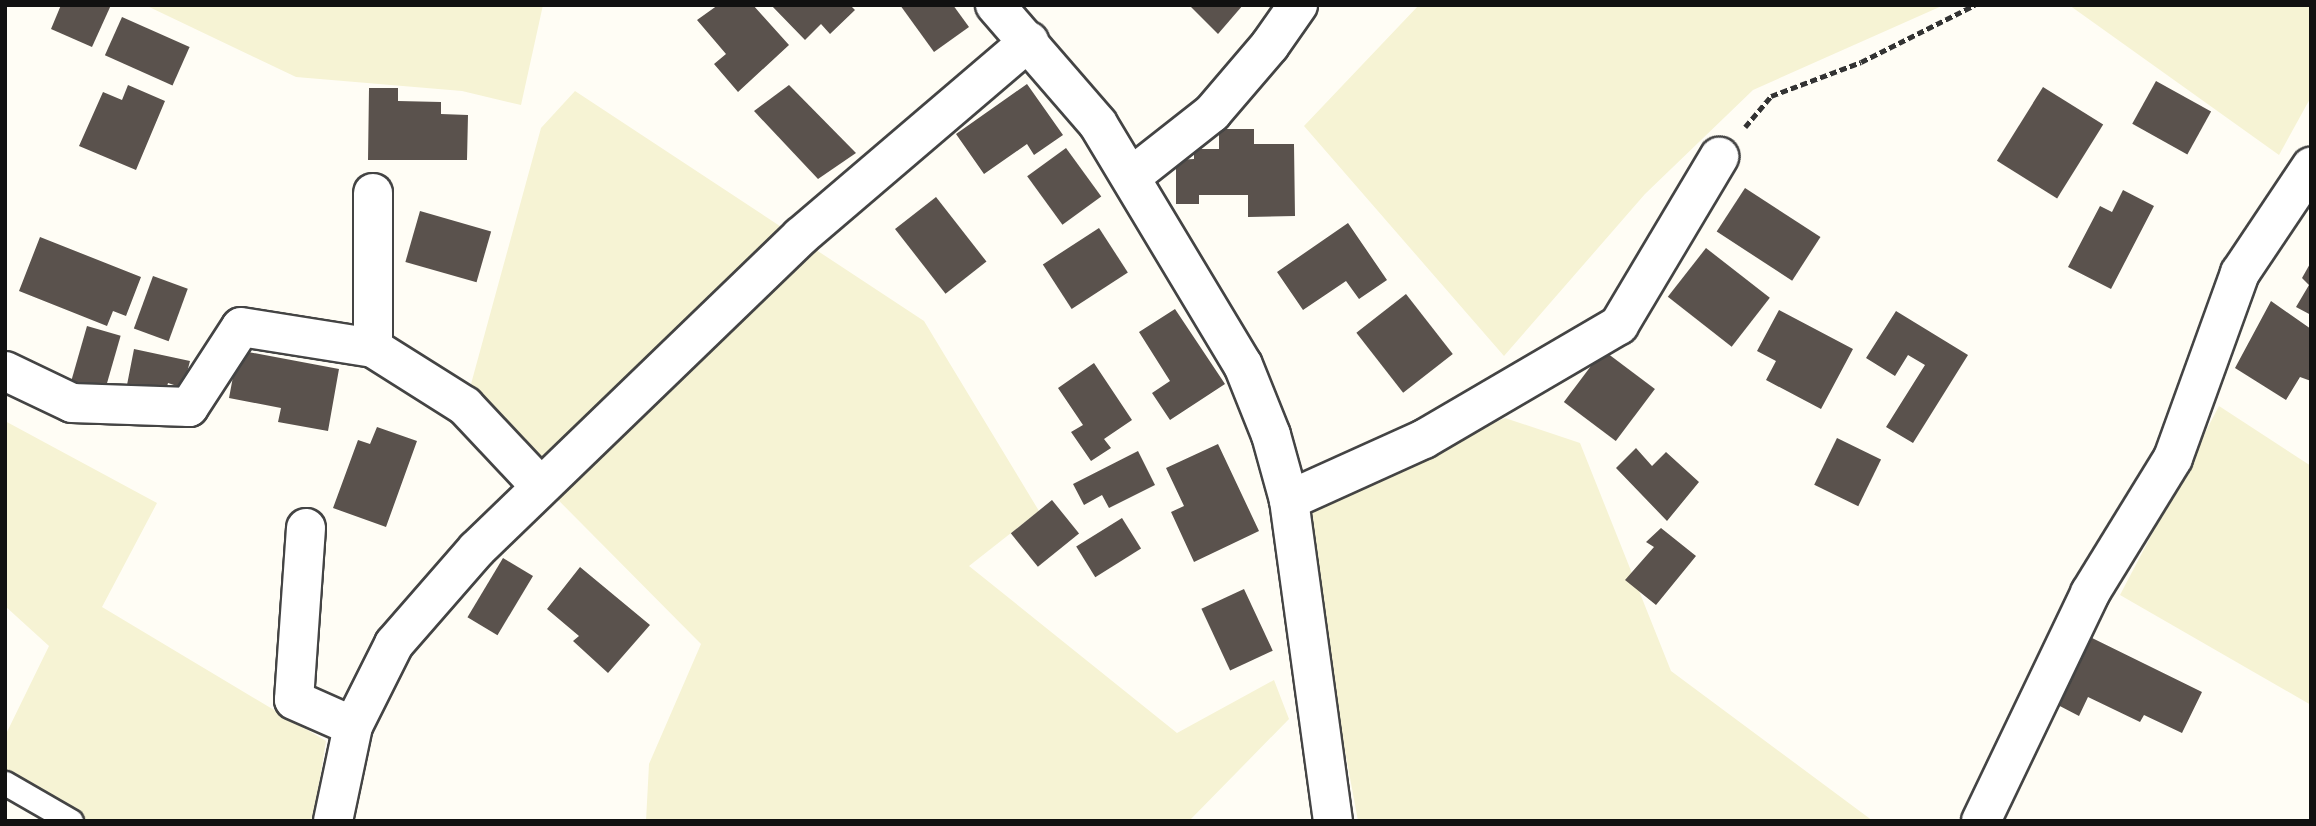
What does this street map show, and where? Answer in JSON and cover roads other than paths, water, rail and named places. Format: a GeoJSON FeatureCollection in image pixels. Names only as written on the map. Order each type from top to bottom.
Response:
{"type":"FeatureCollection","features":[{"type":"Feature","properties":{"kind":"street"},"geometry":{"type":"LineString","coordinates":[[995,5],[1030,41],[1098,124],[1132,176],[1243,365],[1271,435],[1289,500],[1333,821]]}},
{"type":"Feature","properties":{"kind":"street"},"geometry":{"type":"LineString","coordinates":[[1132,176],[1212,113],[1270,45],[1298,5]]}},
{"type":"Feature","properties":{"kind":"street"},"geometry":{"type":"LineString","coordinates":[[332,821],[353,726],[394,644],[540,486],[801,236],[1030,41]]}},
{"type":"Feature","properties":{"kind":"street"},"geometry":{"type":"LineString","coordinates":[[1289,500],[1424,439],[1619,325],[1719,157]]}},
{"type":"Feature","properties":{"kind":"street"},"geometry":{"type":"LineString","coordinates":[[1981,821],[2090,593],[2173,458],[2240,273],[2311,167]]}},
{"type":"Feature","properties":{"kind":"street"},"geometry":{"type":"LineString","coordinates":[[373,193],[373,348]]}},
{"type":"Feature","properties":{"kind":"street"},"geometry":{"type":"LineString","coordinates":[[5,371],[72,403],[189,407],[241,327],[373,348],[465,407],[540,486]]}},
{"type":"Feature","properties":{"kind":"street"},"geometry":{"type":"LineString","coordinates":[[306,528],[294,700],[353,726]]}},
{"type":"Feature","properties":{"kind":"lane"},"geometry":{"type":"LineString","coordinates":[[5,783],[71,821]]}}]}
